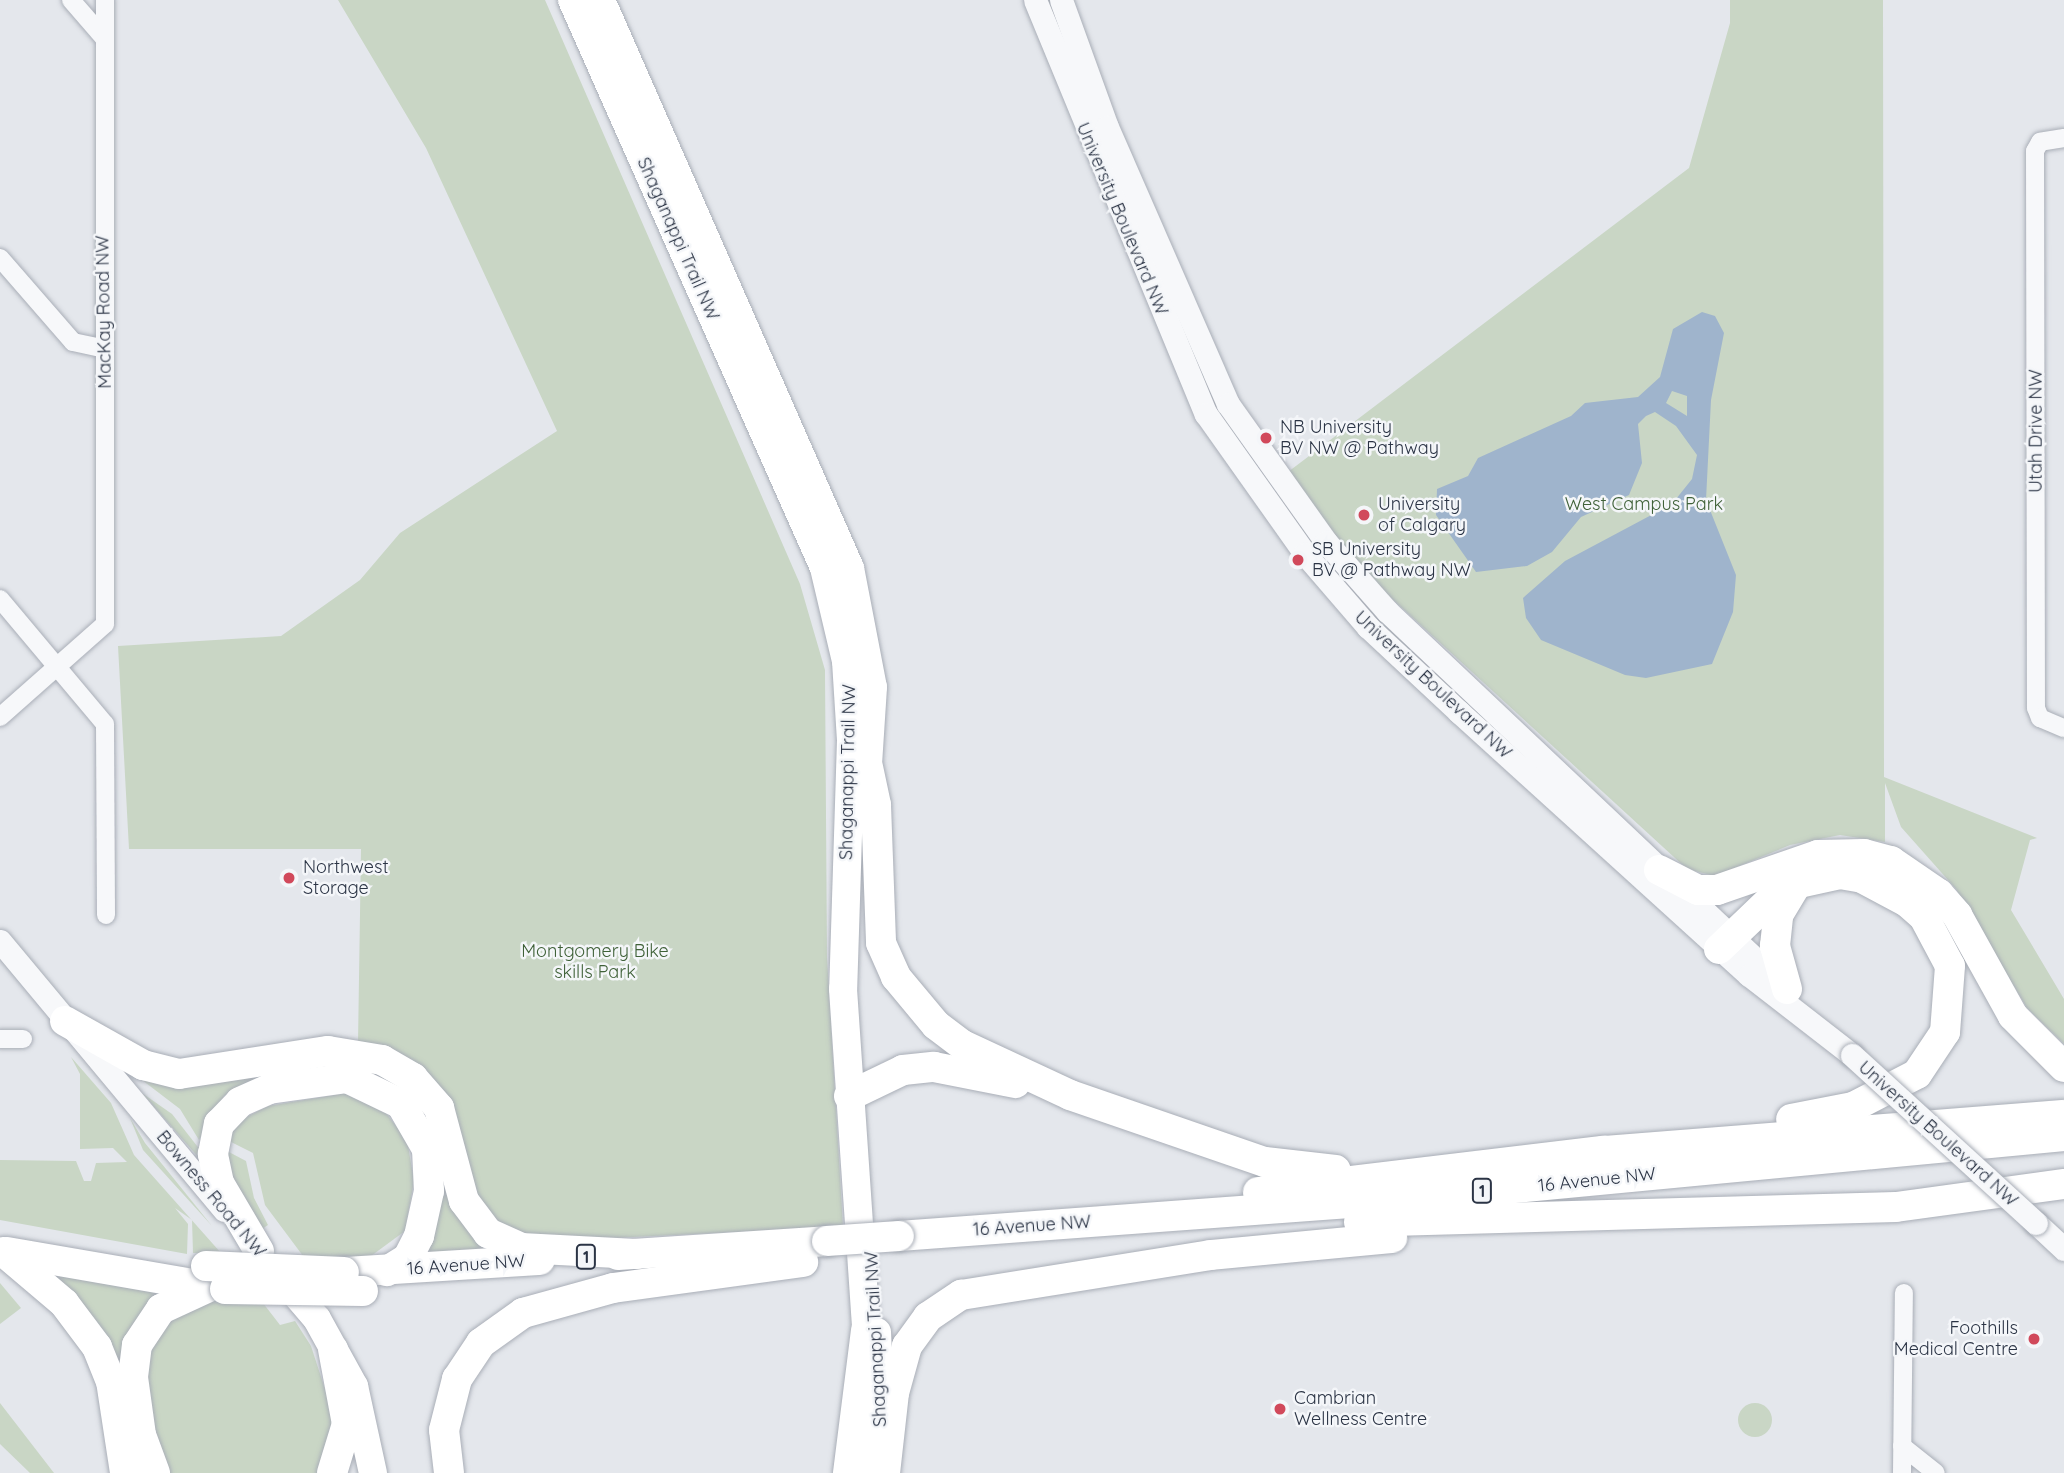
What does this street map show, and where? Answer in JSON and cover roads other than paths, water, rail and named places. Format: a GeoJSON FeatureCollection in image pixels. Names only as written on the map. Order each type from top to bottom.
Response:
{"type":"FeatureCollection","features":[{"type":"Feature","properties":{"kind":"highway"},"geometry":{"type":"LineString","coordinates":[[868,767],[876,805],[875,905],[896,977],[913,1002],[963,1045],[1070,1095],[1265,1162],[1378,1175]]}},
{"type":"Feature","properties":{"kind":"highway"},"geometry":{"type":"LineString","coordinates":[[1719,936],[1759,881],[1785,865],[1839,853],[1864,854],[1914,873],[1957,915],[2013,1016],[2064,1067]]}},
{"type":"Feature","properties":{"kind":"highway"},"geometry":{"type":"LineString","coordinates":[[1659,870],[1698,890],[1759,881]]}},
{"type":"Feature","properties":{"kind":"highway"},"geometry":{"type":"LineString","coordinates":[[1604,1151],[1853,1107],[1917,1074],[1932,1056],[1945,1032],[1953,989],[1950,966],[1924,917],[1862,878],[1807,877],[1785,886],[1719,936]]}},
{"type":"Feature","properties":{"kind":"highway"},"geometry":{"type":"LineString","coordinates":[[1787,989],[1775,946],[1778,915],[1784,897],[1807,877]]}},
{"type":"Feature","properties":{"kind":"highway"},"geometry":{"type":"LineString","coordinates":[[65,1021],[143,1065],[179,1074],[328,1051],[382,1060],[417,1081],[443,1114],[464,1201],[488,1233],[527,1249],[636,1254]]}},
{"type":"Feature","properties":{"kind":"highway"},"geometry":{"type":"LineString","coordinates":[[855,1093],[903,1070],[934,1067],[1070,1095]]}},
{"type":"Feature","properties":{"kind":"highway"},"geometry":{"type":"LineString","coordinates":[[259,1251],[216,1175],[213,1149],[221,1120],[240,1102],[269,1088],[352,1078],[405,1108],[428,1156],[419,1236],[404,1261],[387,1271]]}},
{"type":"Feature","properties":{"kind":"highway"},"geometry":{"type":"LineString","coordinates":[[1005,1228],[1378,1175],[1604,1151],[2064,1115]]}},
{"type":"Feature","properties":{"kind":"highway","name":"16 Avenue NW"},"geometry":{"type":"LineString","coordinates":[[900,1246],[1005,1228],[1377,1201],[2064,1136]]}},
{"type":"Feature","properties":{"kind":"highway","name":"16 Avenue NW"},"geometry":{"type":"LineString","coordinates":[[1,1244],[213,1281],[354,1281],[820,1254],[900,1246],[1346,1223],[1536,1220],[1896,1207],[2064,1184]]}},
{"type":"Feature","properties":{"kind":"highway"},"geometry":{"type":"LineString","coordinates":[[1896,1207],[2064,1201]]}},
{"type":"Feature","properties":{"kind":"highway"},"geometry":{"type":"LineString","coordinates":[[884,1473],[905,1353],[928,1317],[961,1295],[1211,1255],[1536,1220]]}},
{"type":"Feature","properties":{"kind":"highway"},"geometry":{"type":"LineString","coordinates":[[1,1244],[64,1303],[97,1347],[111,1381],[125,1473]]}},
{"type":"Feature","properties":{"kind":"highway","name":"16 Avenue NW"},"geometry":{"type":"LineString","coordinates":[[354,1281],[387,1271],[636,1254],[820,1254]]}},
{"type":"Feature","properties":{"kind":"highway"},"geometry":{"type":"LineString","coordinates":[[449,1473],[444,1430],[457,1380],[481,1343],[523,1313],[613,1288],[820,1254]]}},
{"type":"Feature","properties":{"kind":"highway"},"geometry":{"type":"LineString","coordinates":[[155,1473],[141,1435],[133,1377],[137,1345],[161,1309],[213,1281]]}},
{"type":"Feature","properties":{"kind":"highway"},"geometry":{"type":"LineString","coordinates":[[848,1473],[866,1330]]}},
{"type":"Feature","properties":{"kind":"highway"},"geometry":{"type":"LineString","coordinates":[[332,1473],[347,1424],[333,1349]]}},
{"type":"Feature","properties":{"kind":"main road","name":"Shaganappi Trail NW"},"geometry":{"type":"LineString","coordinates":[[572,0],[824,568],[852,693],[843,934],[884,1473]]}},
{"type":"Feature","properties":{"kind":"main road","name":"Shaganappi Trail NW"},"geometry":{"type":"LineString","coordinates":[[601,0],[850,568],[873,687],[855,1093],[866,1330],[867,1473]]}},
{"type":"Feature","properties":{"kind":"main road","name":"Bowness Road NW"},"geometry":{"type":"LineString","coordinates":[[259,1251],[317,1319],[354,1386],[373,1473]]}},
{"type":"Feature","properties":{"kind":"street"},"geometry":{"type":"LineString","coordinates":[[71,0],[104,38]]}},
{"type":"Feature","properties":{"kind":"street","name":"MacKay Road NW"},"geometry":{"type":"LineString","coordinates":[[58,668],[106,624],[105,0]]}},
{"type":"Feature","properties":{"kind":"street","name":"University Boulevard NW"},"geometry":{"type":"LineString","coordinates":[[1035,0],[1187,374],[1206,414],[1268,505],[1368,627],[1719,936],[1787,989],[1812,1020],[2064,1249]]}},
{"type":"Feature","properties":{"kind":"street","name":"University Boulevard NW"},"geometry":{"type":"LineString","coordinates":[[1061,0],[1107,127],[1228,404],[1326,542],[1387,611],[1659,870],[1794,1015],[1812,1020]]}},
{"type":"Feature","properties":{"kind":"street","name":"Utah Drive NW"},"geometry":{"type":"LineString","coordinates":[[2064,138],[2040,142],[2035,151],[2036,708],[2040,718],[2064,728]]}},
{"type":"Feature","properties":{"kind":"street"},"geometry":{"type":"LineString","coordinates":[[0,258],[73,342],[105,349]]}},
{"type":"Feature","properties":{"kind":"street"},"geometry":{"type":"LineString","coordinates":[[0,598],[105,724],[106,915]]}},
{"type":"Feature","properties":{"kind":"street"},"geometry":{"type":"LineString","coordinates":[[0,717],[58,668]]}},
{"type":"Feature","properties":{"kind":"street","name":"Bowness Road NW"},"geometry":{"type":"LineString","coordinates":[[0,941],[259,1251]]}},
{"type":"Feature","properties":{"kind":"street"},"geometry":{"type":"LineString","coordinates":[[0,1039],[23,1039]]}},
{"type":"Feature","properties":{"kind":"street"},"geometry":{"type":"LineString","coordinates":[[1902,1473],[1904,1293]]}},
{"type":"Feature","properties":{"kind":"street"},"geometry":{"type":"LineString","coordinates":[[1902,1447],[1936,1473]]}},
{"type":"Feature","properties":{"kind":"water"},"geometry":{"type":"Polygon","coordinates":[[[1702,312],[1715,316],[1724,333],[1711,400],[1706,500],[1736,575],[1733,612],[1712,664],[1646,678],[1625,675],[1541,640],[1526,618],[1523,598],[1565,561],[1672,504],[1692,479],[1697,455],[1676,426],[1655,412],[1646,416],[1638,424],[1642,463],[1629,495],[1581,517],[1552,552],[1527,566],[1476,572],[1436,515],[1437,489],[1468,476],[1478,458],[1571,416],[1585,403],[1638,397],[1660,377],[1673,329],[1702,312]],[[1672,391],[1666,403],[1687,416],[1687,396],[1672,391]]]}},
{"type":"Feature","properties":{"kind":"place","name":"NB University BV NW @ Pathway"},"geometry":{"type":"Point","coordinates":[1266,438]}},
{"type":"Feature","properties":{"kind":"place","name":"University of Calgary"},"geometry":{"type":"Point","coordinates":[1364,515]}},
{"type":"Feature","properties":{"kind":"place","name":"SB University BV @ Pathway NW"},"geometry":{"type":"Point","coordinates":[1298,560]}},
{"type":"Feature","properties":{"kind":"place","name":"Northwest Storage"},"geometry":{"type":"Point","coordinates":[289,878]}},
{"type":"Feature","properties":{"kind":"place","name":"Foothills Medical Centre"},"geometry":{"type":"Point","coordinates":[2034,1339]}},
{"type":"Feature","properties":{"kind":"place","name":"Cambrian Wellness Centre"},"geometry":{"type":"Point","coordinates":[1280,1409]}},
{"type":"Feature","properties":{"kind":"park label","name":"West Campus Park"},"geometry":{"type":"Point","coordinates":[1644,504]}},
{"type":"Feature","properties":{"kind":"park label","name":"Montgomery Bike skills Park"},"geometry":{"type":"Point","coordinates":[595,962]}}]}
